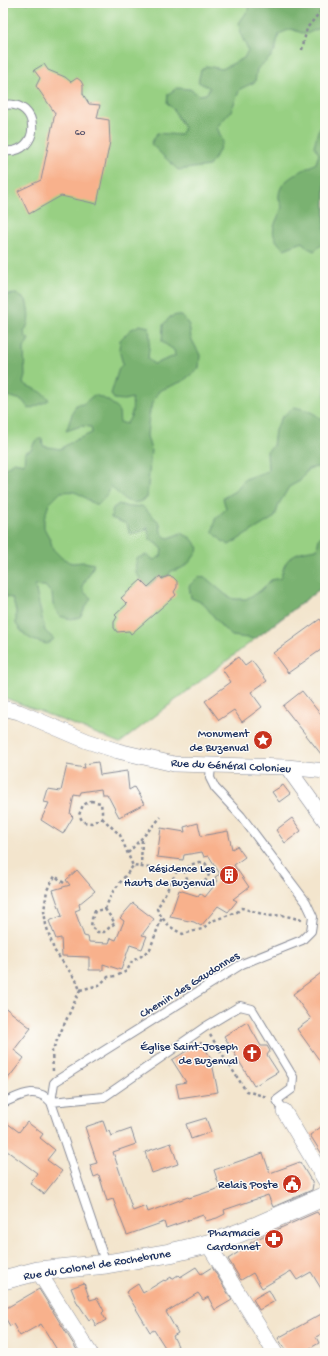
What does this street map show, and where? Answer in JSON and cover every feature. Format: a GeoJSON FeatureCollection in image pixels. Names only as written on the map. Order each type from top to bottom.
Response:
{"type":"FeatureCollection","features":[{"type":"Feature","properties":{"kind":"street","name":"Rue du Général Colonieu"},"geometry":{"type":"LineString","coordinates":[[3,708],[19,712],[87,741],[118,751],[174,764],[325,770]]}},
{"type":"Feature","properties":{"kind":"street"},"geometry":{"type":"LineString","coordinates":[[287,768],[325,820]]}},
{"type":"Feature","properties":{"kind":"street"},"geometry":{"type":"LineString","coordinates":[[281,1105],[325,1180]]}},
{"type":"Feature","properties":{"kind":"street","name":"Rue du Colonel de Rochebrune"},"geometry":{"type":"LineString","coordinates":[[3,1280],[38,1270],[106,1264],[170,1254],[208,1244],[259,1225],[325,1196]]}},
{"type":"Feature","properties":{"kind":"street"},"geometry":{"type":"LineString","coordinates":[[208,1244],[275,1353]]}},
{"type":"Feature","properties":{"kind":"street"},"geometry":{"type":"LineString","coordinates":[[38,1270],[90,1353]]}},
{"type":"Feature","properties":{"kind":"lane"},"geometry":{"type":"LineString","coordinates":[[3,105],[17,105],[24,109],[30,116],[32,132],[29,140],[24,146],[16,150],[3,151]]}},
{"type":"Feature","properties":{"kind":"lane"},"geometry":{"type":"LineString","coordinates":[[211,765],[210,778],[215,788],[241,816],[306,902],[313,917],[312,923]]}},
{"type":"Feature","properties":{"kind":"lane","name":"Chemin des Gaudonnes"},"geometry":{"type":"LineString","coordinates":[[54,1083],[242,964],[302,940],[311,931],[312,923]]}},
{"type":"Feature","properties":{"kind":"lane"},"geometry":{"type":"LineString","coordinates":[[51,1102],[104,1097],[205,1027],[240,1006],[252,1009],[293,1077],[292,1089],[281,1105]]}},
{"type":"Feature","properties":{"kind":"lane"},"geometry":{"type":"LineString","coordinates":[[51,1102],[54,1083]]}},
{"type":"Feature","properties":{"kind":"lane"},"geometry":{"type":"LineString","coordinates":[[3,1103],[28,1093],[35,1092],[47,1098],[51,1102],[106,1264]]}},
{"type":"Feature","properties":{"kind":"path"},"geometry":{"type":"LineString","coordinates":[[302,50],[307,28],[325,6]]}},
{"type":"Feature","properties":{"kind":"path"},"geometry":{"type":"LineString","coordinates":[[102,818],[92,823],[83,822],[79,815],[83,804],[91,801],[101,803],[102,818],[120,835],[133,866]]}},
{"type":"Feature","properties":{"kind":"path"},"geometry":{"type":"LineString","coordinates":[[128,853],[161,816]]}},
{"type":"Feature","properties":{"kind":"path"},"geometry":{"type":"LineString","coordinates":[[141,867],[142,838]]}},
{"type":"Feature","properties":{"kind":"path"},"geometry":{"type":"LineString","coordinates":[[199,862],[205,863],[209,868],[210,874],[206,881],[199,886],[192,885],[187,880],[185,872],[190,866],[199,862]]}},
{"type":"Feature","properties":{"kind":"path"},"geometry":{"type":"LineString","coordinates":[[133,866],[185,872]]}},
{"type":"Feature","properties":{"kind":"path"},"geometry":{"type":"LineString","coordinates":[[105,909],[112,893],[133,866]]}},
{"type":"Feature","properties":{"kind":"path"},"geometry":{"type":"LineString","coordinates":[[177,871],[157,909],[172,928],[183,934],[202,929],[212,921],[237,912],[242,908],[270,916],[282,915],[312,923]]}},
{"type":"Feature","properties":{"kind":"path"},"geometry":{"type":"LineString","coordinates":[[54,1083],[52,1051],[80,990],[76,980],[54,950],[46,925],[44,911],[47,890],[56,876],[64,883]]}},
{"type":"Feature","properties":{"kind":"path"},"geometry":{"type":"LineString","coordinates":[[105,909],[115,922],[104,932],[97,932],[91,927],[92,919],[95,911],[105,909]]}},
{"type":"Feature","properties":{"kind":"path"},"geometry":{"type":"LineString","coordinates":[[80,990],[99,985],[108,977],[116,976],[127,971],[132,961],[150,949],[162,917]]}},
{"type":"Feature","properties":{"kind":"path"},"geometry":{"type":"LineString","coordinates":[[205,1027],[246,1091],[281,1105]]}},
{"type":"Feature","properties":{"kind":"green space"},"geometry":{"type":"Polygon","coordinates":[[[3,3],[325,3],[325,585],[120,743],[3,697],[3,3]]]}},
{"type":"Feature","properties":{"kind":"green space"},"geometry":{"type":"Polygon","coordinates":[[[249,3],[325,3],[325,21],[324,24],[318,29],[305,34],[291,29],[279,34],[275,51],[270,58],[257,69],[255,82],[240,89],[231,111],[217,127],[223,142],[209,166],[178,170],[151,144],[157,133],[180,135],[184,128],[173,109],[167,103],[168,94],[177,88],[190,89],[199,95],[206,94],[210,88],[198,82],[201,70],[207,66],[222,69],[244,58],[248,50],[241,35],[239,23],[248,10],[249,3]]]}},
{"type":"Feature","properties":{"kind":"green space"},"geometry":{"type":"Polygon","coordinates":[[[325,121],[325,242],[314,251],[306,247],[303,242],[284,249],[278,243],[274,234],[275,224],[282,207],[279,198],[280,189],[293,176],[316,163],[319,154],[314,146],[318,131],[325,121]]]}},
{"type":"Feature","properties":{"kind":"green space"},"geometry":{"type":"Polygon","coordinates":[[[16,294],[26,300],[29,312],[28,324],[24,332],[25,336],[29,339],[24,348],[25,376],[23,383],[40,392],[49,400],[29,409],[22,400],[3,395],[3,296],[16,294]]]}},
{"type":"Feature","properties":{"kind":"green space"},"geometry":{"type":"Polygon","coordinates":[[[177,315],[183,317],[189,325],[191,338],[200,355],[199,368],[183,381],[159,391],[152,403],[147,436],[151,450],[147,498],[136,502],[127,501],[111,486],[108,494],[98,505],[74,492],[61,492],[49,504],[44,519],[44,528],[53,549],[62,558],[72,563],[84,562],[94,564],[82,586],[84,592],[91,598],[80,617],[71,619],[59,616],[53,605],[52,594],[45,586],[35,586],[45,631],[54,639],[47,644],[32,640],[16,624],[16,611],[12,598],[6,597],[3,589],[3,502],[6,498],[3,491],[3,470],[14,462],[24,464],[25,452],[31,450],[35,441],[42,438],[43,446],[60,449],[75,440],[92,433],[91,427],[81,426],[66,431],[76,405],[83,404],[94,395],[115,406],[119,412],[120,422],[126,424],[132,412],[132,398],[124,400],[114,399],[111,394],[119,368],[123,364],[119,350],[120,340],[130,330],[140,325],[149,327],[150,338],[148,359],[154,364],[175,356],[174,350],[162,342],[163,325],[170,317],[177,315]]]}},
{"type":"Feature","properties":{"kind":"green space"},"geometry":{"type":"Polygon","coordinates":[[[294,407],[316,415],[323,422],[326,434],[325,464],[308,469],[300,481],[289,487],[279,504],[275,517],[229,545],[222,541],[213,532],[215,519],[226,509],[223,498],[235,491],[245,479],[268,471],[267,451],[273,446],[275,430],[282,417],[294,407]]]}},
{"type":"Feature","properties":{"kind":"green space"},"geometry":{"type":"Polygon","coordinates":[[[119,504],[128,507],[142,506],[160,523],[161,532],[165,537],[169,538],[181,533],[191,538],[199,548],[194,557],[185,566],[171,571],[168,576],[162,579],[160,576],[148,587],[137,574],[135,568],[137,558],[147,555],[154,560],[161,556],[162,548],[150,539],[147,527],[146,530],[130,534],[127,524],[111,518],[113,508],[119,504]]]}},
{"type":"Feature","properties":{"kind":"green space"},"geometry":{"type":"Polygon","coordinates":[[[325,533],[325,585],[255,639],[232,636],[222,627],[203,603],[191,598],[189,586],[198,577],[206,578],[226,595],[234,599],[246,599],[260,591],[271,580],[281,578],[285,564],[292,556],[297,553],[317,549],[319,538],[325,533]]]}},
{"type":"Feature","properties":{"kind":"building"},"geometry":{"type":"Polygon","coordinates":[[[44,64],[48,70],[65,77],[71,82],[77,78],[81,81],[83,85],[83,94],[89,104],[100,105],[97,118],[109,120],[110,142],[97,204],[61,196],[29,214],[18,191],[41,180],[55,113],[36,86],[40,78],[34,70],[44,64]]]}},
{"type":"Feature","properties":{"kind":"building"},"geometry":{"type":"Polygon","coordinates":[[[160,576],[162,579],[168,576],[173,577],[177,581],[177,587],[174,592],[176,595],[131,634],[129,631],[117,632],[114,628],[114,622],[117,617],[115,615],[127,604],[121,598],[141,580],[148,587],[160,576]]]}},
{"type":"Feature","properties":{"kind":"building"},"geometry":{"type":"Polygon","coordinates":[[[320,619],[325,626],[325,647],[288,673],[273,653],[320,619]]]}},
{"type":"Feature","properties":{"kind":"building"},"geometry":{"type":"Polygon","coordinates":[[[238,657],[245,666],[252,661],[267,681],[251,692],[262,707],[242,722],[234,710],[219,720],[205,701],[231,682],[222,669],[238,657]]]}},
{"type":"Feature","properties":{"kind":"building"},"geometry":{"type":"Polygon","coordinates":[[[302,691],[325,720],[325,759],[283,706],[302,691]]]}},
{"type":"Feature","properties":{"kind":"building"},"geometry":{"type":"Polygon","coordinates":[[[98,762],[100,775],[127,771],[129,790],[134,787],[144,804],[119,817],[107,794],[102,794],[101,789],[81,792],[80,796],[74,795],[70,814],[73,817],[63,834],[41,820],[49,803],[44,802],[48,789],[61,791],[67,765],[85,768],[84,764],[98,762]]]}},
{"type":"Feature","properties":{"kind":"building"},"geometry":{"type":"Polygon","coordinates":[[[283,785],[290,794],[279,802],[272,792],[283,785]]]}},
{"type":"Feature","properties":{"kind":"building"},"geometry":{"type":"Polygon","coordinates":[[[292,818],[301,831],[285,843],[276,830],[292,818]]]}},
{"type":"Feature","properties":{"kind":"building","name":"Résidence Les Hauts de Buzenval"},"geometry":{"type":"Polygon","coordinates":[[[198,823],[201,836],[228,831],[232,849],[237,846],[245,857],[234,865],[249,887],[233,899],[237,901],[228,912],[218,906],[201,926],[194,922],[170,917],[179,890],[198,896],[200,893],[205,897],[218,881],[215,877],[220,874],[209,856],[204,857],[202,852],[184,855],[183,860],[157,857],[161,828],[185,832],[184,827],[198,823]]]}},
{"type":"Feature","properties":{"kind":"building","name":"Résidence Les Hauts de Buzenval"},"geometry":{"type":"Polygon","coordinates":[[[77,870],[95,891],[79,904],[80,909],[75,911],[84,936],[88,937],[89,942],[109,943],[111,938],[116,940],[124,921],[120,918],[133,903],[154,919],[142,935],[147,936],[142,949],[130,945],[121,970],[103,964],[103,970],[89,970],[89,957],[62,956],[61,938],[56,939],[49,921],[62,916],[53,890],[70,885],[66,880],[77,870]]]}},
{"type":"Feature","properties":{"kind":"building"},"geometry":{"type":"Polygon","coordinates":[[[325,970],[325,1068],[297,1029],[311,1019],[293,994],[325,970]]]}},
{"type":"Feature","properties":{"kind":"building"},"geometry":{"type":"Polygon","coordinates":[[[3,1006],[31,1028],[14,1050],[24,1058],[3,1085],[3,1006]]]}},
{"type":"Feature","properties":{"kind":"building","name":"Église Saint-Joseph de Buzenval"},"geometry":{"type":"Polygon","coordinates":[[[247,1022],[261,1046],[267,1046],[270,1051],[267,1055],[278,1072],[254,1086],[224,1036],[247,1022]]]}},
{"type":"Feature","properties":{"kind":"building"},"geometry":{"type":"Polygon","coordinates":[[[201,1042],[211,1058],[218,1092],[179,1098],[176,1084],[186,1082],[172,1060],[201,1042]]]}},
{"type":"Feature","properties":{"kind":"building"},"geometry":{"type":"Polygon","coordinates":[[[206,1118],[211,1132],[191,1139],[186,1124],[206,1118]]]}},
{"type":"Feature","properties":{"kind":"building"},"geometry":{"type":"Polygon","coordinates":[[[3,1120],[19,1132],[27,1122],[43,1134],[40,1138],[55,1150],[47,1160],[62,1171],[44,1194],[30,1183],[37,1173],[3,1148],[3,1120]]]}},
{"type":"Feature","properties":{"kind":"building"},"geometry":{"type":"Polygon","coordinates":[[[103,1121],[107,1132],[109,1131],[111,1136],[131,1129],[136,1144],[113,1152],[133,1211],[146,1206],[148,1212],[188,1197],[189,1198],[220,1188],[214,1170],[263,1153],[270,1173],[300,1162],[313,1184],[312,1190],[273,1207],[268,1195],[224,1210],[225,1214],[217,1218],[206,1221],[203,1215],[166,1228],[164,1222],[127,1235],[113,1199],[107,1201],[99,1175],[94,1177],[90,1165],[97,1163],[85,1127],[103,1121]]]}},
{"type":"Feature","properties":{"kind":"building"},"geometry":{"type":"Polygon","coordinates":[[[325,1124],[325,1159],[310,1135],[325,1124]]]}},
{"type":"Feature","properties":{"kind":"building"},"geometry":{"type":"Polygon","coordinates":[[[171,1143],[178,1164],[152,1173],[145,1152],[171,1143]]]}},
{"type":"Feature","properties":{"kind":"building"},"geometry":{"type":"Polygon","coordinates":[[[325,1211],[325,1295],[311,1272],[297,1280],[291,1271],[262,1288],[253,1273],[241,1280],[228,1259],[251,1244],[250,1243],[267,1234],[317,1212],[319,1215],[325,1211]]]}},
{"type":"Feature","properties":{"kind":"building"},"geometry":{"type":"Polygon","coordinates":[[[196,1267],[201,1274],[212,1267],[232,1300],[215,1310],[208,1297],[203,1300],[198,1293],[166,1312],[178,1333],[173,1336],[178,1346],[168,1352],[154,1330],[150,1332],[126,1292],[138,1284],[143,1293],[164,1280],[165,1281],[171,1277],[172,1279],[178,1275],[180,1277],[196,1267]]]}},
{"type":"Feature","properties":{"kind":"building"},"geometry":{"type":"Polygon","coordinates":[[[84,1283],[90,1300],[97,1298],[104,1311],[102,1313],[106,1320],[96,1326],[92,1318],[89,1320],[78,1305],[71,1288],[84,1283]]]}},
{"type":"Feature","properties":{"kind":"building"},"geometry":{"type":"Polygon","coordinates":[[[39,1289],[79,1353],[59,1353],[41,1324],[20,1336],[13,1324],[10,1326],[3,1314],[3,1310],[39,1289]]]}},
{"type":"Feature","properties":{"kind":"building"},"geometry":{"type":"Polygon","coordinates":[[[269,1290],[275,1301],[259,1310],[253,1299],[269,1290]]]}},
{"type":"Feature","properties":{"kind":"building"},"geometry":{"type":"Polygon","coordinates":[[[325,1312],[325,1332],[316,1337],[319,1343],[302,1353],[287,1353],[278,1338],[325,1312]]]}},
{"type":"Feature","properties":{"kind":"place","name":"Monument de Buzenval"},"geometry":{"type":"Point","coordinates":[263,740]}},
{"type":"Feature","properties":{"kind":"place","name":"Résidence Les Hauts de Buzenval"},"geometry":{"type":"Point","coordinates":[229,875]}},
{"type":"Feature","properties":{"kind":"place","name":"Église Saint-Joseph de Buzenval"},"geometry":{"type":"Point","coordinates":[252,1053]}},
{"type":"Feature","properties":{"kind":"place","name":"Relais Poste"},"geometry":{"type":"Point","coordinates":[292,1184]}},
{"type":"Feature","properties":{"kind":"place","name":"Pharmacie Cardonnet"},"geometry":{"type":"Point","coordinates":[274,1239]}}]}
